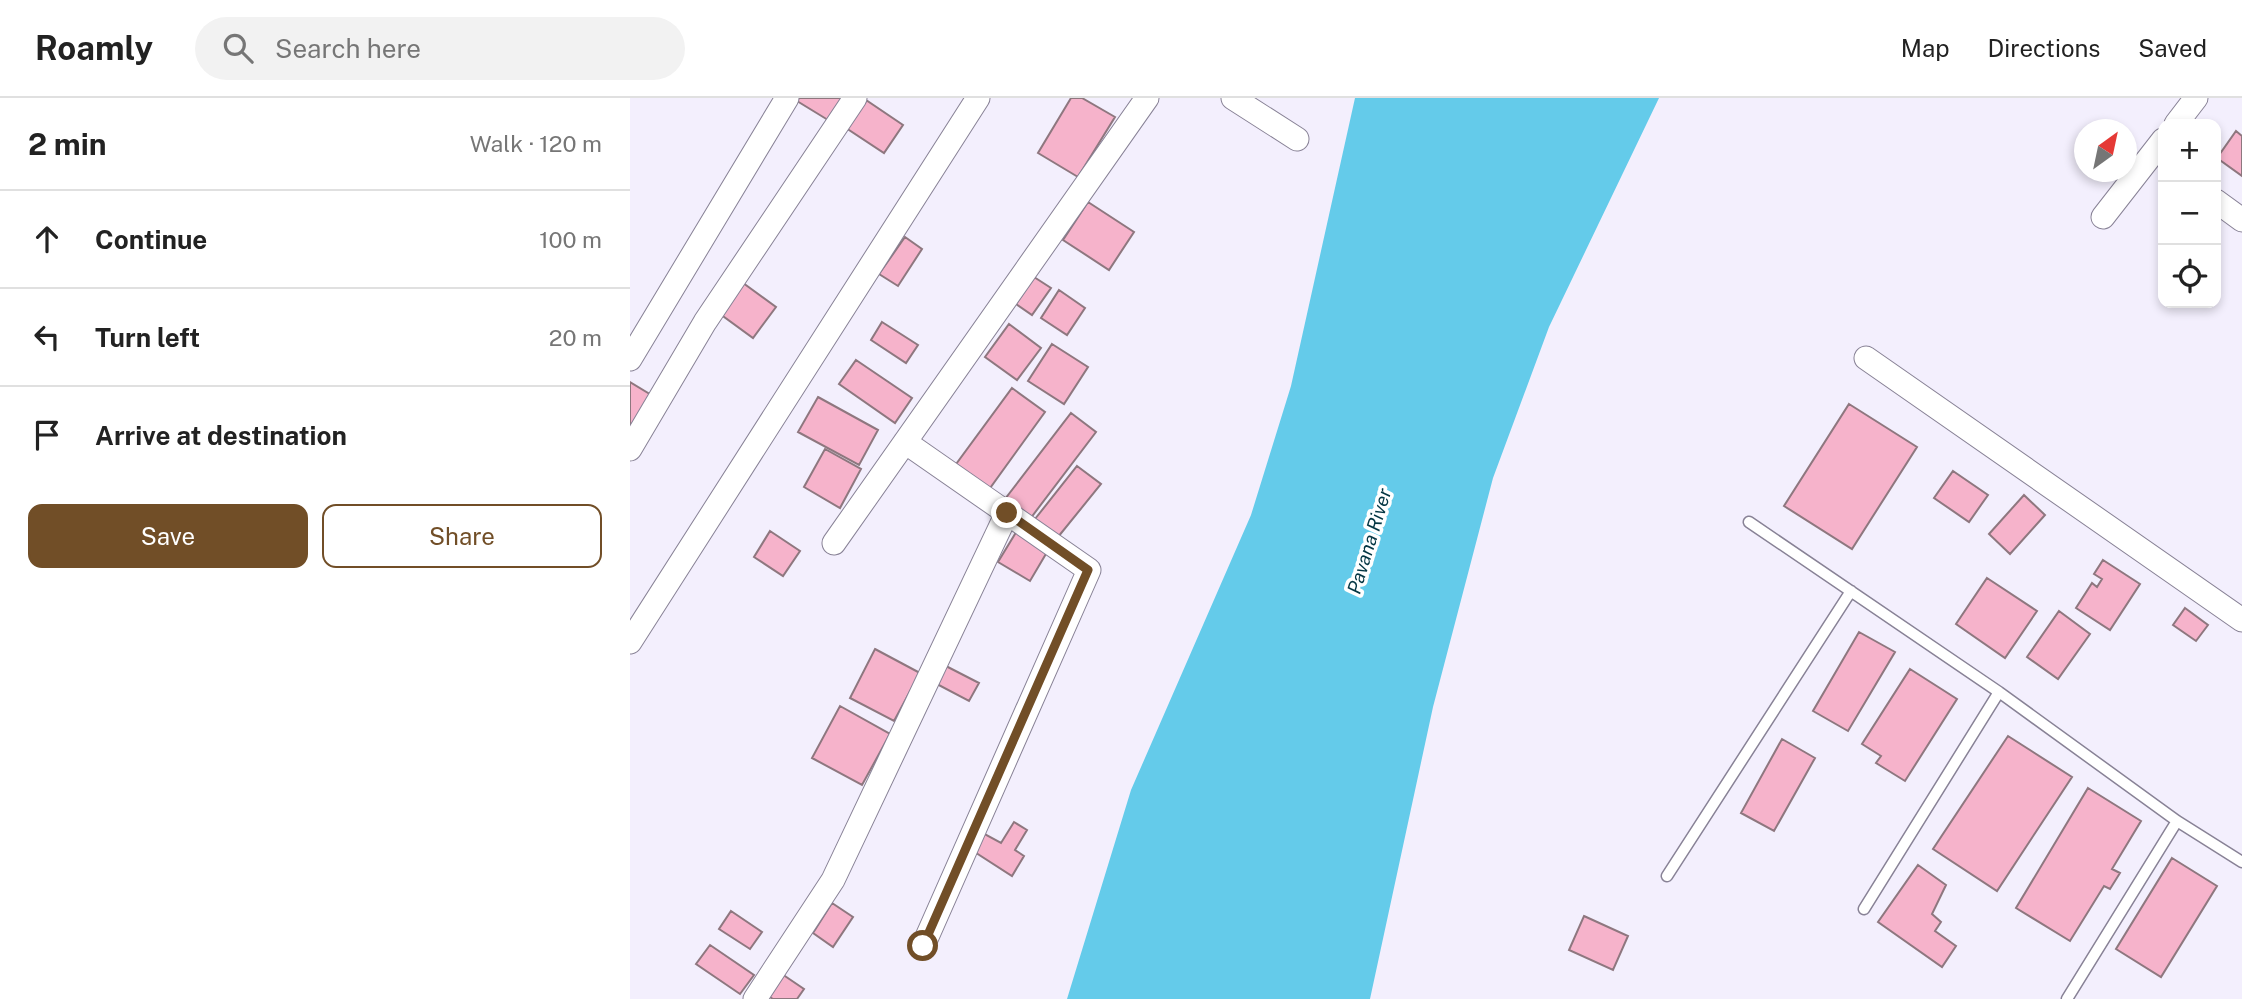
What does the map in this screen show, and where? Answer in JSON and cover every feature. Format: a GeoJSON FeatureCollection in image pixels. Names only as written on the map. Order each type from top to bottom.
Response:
{"type":"FeatureCollection","features":[{"type":"Feature","properties":{"kind":"street"},"geometry":{"type":"LineString","coordinates":[[630,359],[787,98]]}},
{"type":"Feature","properties":{"kind":"street"},"geometry":{"type":"LineString","coordinates":[[630,449],[712,312],[855,98]]}},
{"type":"Feature","properties":{"kind":"street"},"geometry":{"type":"LineString","coordinates":[[630,642],[978,98]]}},
{"type":"Feature","properties":{"kind":"street"},"geometry":{"type":"LineString","coordinates":[[834,543],[1147,98]]}},
{"type":"Feature","properties":{"kind":"street"},"geometry":{"type":"LineString","coordinates":[[1233,98],[1297,139]]}},
{"type":"Feature","properties":{"kind":"street"},"geometry":{"type":"LineString","coordinates":[[2180,119],[2196,98]]}},
{"type":"Feature","properties":{"kind":"street"},"geometry":{"type":"LineString","coordinates":[[2103,217],[2158,146]]}},
{"type":"Feature","properties":{"kind":"street"},"geometry":{"type":"LineString","coordinates":[[2221,205],[2242,220]]}},
{"type":"Feature","properties":{"kind":"street"},"geometry":{"type":"LineString","coordinates":[[1866,358],[2242,620]]}},
{"type":"Feature","properties":{"kind":"street"},"geometry":{"type":"LineString","coordinates":[[905,442],[1088,570],[923,946]]}},
{"type":"Feature","properties":{"kind":"street"},"geometry":{"type":"LineString","coordinates":[[755,999],[833,880],[1007,513]]}},
{"type":"Feature","properties":{"kind":"lane"},"geometry":{"type":"LineString","coordinates":[[1749,522],[1999,692],[2177,821],[2242,862]]}},
{"type":"Feature","properties":{"kind":"lane"},"geometry":{"type":"LineString","coordinates":[[1667,876],[1852,591]]}},
{"type":"Feature","properties":{"kind":"lane"},"geometry":{"type":"LineString","coordinates":[[1864,909],[1999,692]]}},
{"type":"Feature","properties":{"kind":"lane"},"geometry":{"type":"LineString","coordinates":[[2067,999],[2177,821]]}},
{"type":"Feature","properties":{"kind":"water","name":"Pavana River"},"geometry":{"type":"Polygon","coordinates":[[[1355,98],[1659,98],[1549,327],[1493,478],[1433,707],[1370,999],[1067,999],[1131,790],[1251,515],[1291,386],[1355,98]]]}},
{"type":"Feature","properties":{"kind":"building"},"geometry":{"type":"Polygon","coordinates":[[[799,98],[842,98],[828,120],[797,101],[799,98]]]}},
{"type":"Feature","properties":{"kind":"building"},"geometry":{"type":"Polygon","coordinates":[[[863,98],[903,125],[884,153],[843,126],[863,98]]]}},
{"type":"Feature","properties":{"kind":"building"},"geometry":{"type":"Polygon","coordinates":[[[1071,98],[1082,98],[1115,117],[1078,177],[1038,153],[1071,98]]]}},
{"type":"Feature","properties":{"kind":"building"},"geometry":{"type":"Polygon","coordinates":[[[2236,131],[2242,136],[2242,176],[2221,161],[2221,152],[2236,131]]]}},
{"type":"Feature","properties":{"kind":"building"},"geometry":{"type":"Polygon","coordinates":[[[1088,202],[1134,232],[1109,270],[1063,240],[1088,202]]]}},
{"type":"Feature","properties":{"kind":"building"},"geometry":{"type":"Polygon","coordinates":[[[905,237],[922,249],[898,286],[879,274],[905,237]]]}},
{"type":"Feature","properties":{"kind":"building"},"geometry":{"type":"Polygon","coordinates":[[[1034,277],[1051,288],[1032,315],[1016,304],[1034,277]]]}},
{"type":"Feature","properties":{"kind":"building"},"geometry":{"type":"Polygon","coordinates":[[[739,280],[776,307],[753,338],[716,311],[739,280]]]}},
{"type":"Feature","properties":{"kind":"building"},"geometry":{"type":"Polygon","coordinates":[[[1059,290],[1085,308],[1067,335],[1041,318],[1059,290]]]}},
{"type":"Feature","properties":{"kind":"building"},"geometry":{"type":"Polygon","coordinates":[[[882,322],[918,345],[906,363],[871,340],[882,322]]]}},
{"type":"Feature","properties":{"kind":"building"},"geometry":{"type":"Polygon","coordinates":[[[1009,324],[1041,348],[1017,380],[985,357],[1009,324]]]}},
{"type":"Feature","properties":{"kind":"building"},"geometry":{"type":"Polygon","coordinates":[[[1052,344],[1088,367],[1064,404],[1028,381],[1052,344]]]}},
{"type":"Feature","properties":{"kind":"building"},"geometry":{"type":"Polygon","coordinates":[[[856,360],[912,398],[895,423],[839,384],[856,360]]]}},
{"type":"Feature","properties":{"kind":"building"},"geometry":{"type":"Polygon","coordinates":[[[630,382],[653,396],[630,428],[630,382]]]}},
{"type":"Feature","properties":{"kind":"building"},"geometry":{"type":"Polygon","coordinates":[[[1012,388],[1045,412],[985,495],[951,471],[1012,388]]]}},
{"type":"Feature","properties":{"kind":"building"},"geometry":{"type":"Polygon","coordinates":[[[818,397],[878,430],[859,465],[798,432],[818,397]]]}},
{"type":"Feature","properties":{"kind":"building"},"geometry":{"type":"Polygon","coordinates":[[[1849,404],[1917,447],[1852,549],[1784,506],[1849,404]]]}},
{"type":"Feature","properties":{"kind":"building"},"geometry":{"type":"Polygon","coordinates":[[[1071,413],[1096,432],[1030,519],[1005,499],[1071,413]]]}},
{"type":"Feature","properties":{"kind":"building"},"geometry":{"type":"Polygon","coordinates":[[[825,449],[861,469],[840,508],[804,487],[825,449]]]}},
{"type":"Feature","properties":{"kind":"building"},"geometry":{"type":"Polygon","coordinates":[[[1077,466],[1101,484],[1058,537],[1035,519],[1077,466]]]}},
{"type":"Feature","properties":{"kind":"building"},"geometry":{"type":"Polygon","coordinates":[[[1953,471],[1988,495],[1969,522],[1934,498],[1953,471]]]}},
{"type":"Feature","properties":{"kind":"building"},"geometry":{"type":"Polygon","coordinates":[[[2024,495],[2045,515],[2010,554],[1989,534],[2024,495]]]}},
{"type":"Feature","properties":{"kind":"building"},"geometry":{"type":"Polygon","coordinates":[[[1018,529],[1050,547],[1030,581],[998,562],[1018,529]]]}},
{"type":"Feature","properties":{"kind":"building"},"geometry":{"type":"Polygon","coordinates":[[[770,531],[800,551],[783,576],[754,557],[770,531]]]}},
{"type":"Feature","properties":{"kind":"building"},"geometry":{"type":"Polygon","coordinates":[[[2103,560],[2140,584],[2110,630],[2076,608],[2092,583],[2097,587],[2102,579],[2094,574],[2103,560]]]}},
{"type":"Feature","properties":{"kind":"building"},"geometry":{"type":"Polygon","coordinates":[[[1987,578],[2037,611],[2005,658],[1956,624],[1987,578]]]}},
{"type":"Feature","properties":{"kind":"building"},"geometry":{"type":"Polygon","coordinates":[[[2185,608],[2208,625],[2196,641],[2173,625],[2185,608]]]}},
{"type":"Feature","properties":{"kind":"building"},"geometry":{"type":"Polygon","coordinates":[[[2059,611],[2090,634],[2058,679],[2027,657],[2059,611]]]}},
{"type":"Feature","properties":{"kind":"building"},"geometry":{"type":"Polygon","coordinates":[[[1859,632],[1895,652],[1848,731],[1813,711],[1859,632]]]}},
{"type":"Feature","properties":{"kind":"building"},"geometry":{"type":"Polygon","coordinates":[[[875,649],[920,673],[894,721],[850,698],[875,649]]]}},
{"type":"Feature","properties":{"kind":"building"},"geometry":{"type":"Polygon","coordinates":[[[942,664],[979,683],[969,701],[933,682],[942,664]]]}},
{"type":"Feature","properties":{"kind":"building"},"geometry":{"type":"Polygon","coordinates":[[[1910,669],[1957,699],[1905,781],[1876,763],[1881,756],[1862,744],[1910,669]]]}},
{"type":"Feature","properties":{"kind":"building"},"geometry":{"type":"Polygon","coordinates":[[[840,706],[890,734],[862,785],[812,758],[840,706]]]}},
{"type":"Feature","properties":{"kind":"building"},"geometry":{"type":"Polygon","coordinates":[[[2008,736],[2072,777],[1997,891],[1933,849],[2008,736]]]}},
{"type":"Feature","properties":{"kind":"building"},"geometry":{"type":"Polygon","coordinates":[[[1782,739],[1815,758],[1774,831],[1741,813],[1782,739]]]}},
{"type":"Feature","properties":{"kind":"building"},"geometry":{"type":"Polygon","coordinates":[[[2088,788],[2141,821],[2112,869],[2120,873],[2110,889],[2104,886],[2070,941],[2016,908],[2088,788]]]}},
{"type":"Feature","properties":{"kind":"building"},"geometry":{"type":"Polygon","coordinates":[[[1014,822],[1027,830],[1015,850],[1024,856],[1012,876],[970,849],[981,832],[1001,843],[1014,822]]]}},
{"type":"Feature","properties":{"kind":"building"},"geometry":{"type":"Polygon","coordinates":[[[2172,858],[2217,886],[2161,977],[2116,949],[2172,858]]]}},
{"type":"Feature","properties":{"kind":"building"},"geometry":{"type":"Polygon","coordinates":[[[1918,865],[1946,885],[1932,914],[1941,922],[1935,931],[1956,946],[1942,967],[1878,922],[1918,865]]]}},
{"type":"Feature","properties":{"kind":"building"},"geometry":{"type":"Polygon","coordinates":[[[832,903],[853,917],[833,947],[813,933],[832,903]]]}},
{"type":"Feature","properties":{"kind":"building"},"geometry":{"type":"Polygon","coordinates":[[[731,911],[762,932],[750,949],[719,929],[731,911]]]}},
{"type":"Feature","properties":{"kind":"building"},"geometry":{"type":"Polygon","coordinates":[[[1584,916],[1628,936],[1613,970],[1569,950],[1584,916]]]}},
{"type":"Feature","properties":{"kind":"building"},"geometry":{"type":"Polygon","coordinates":[[[710,945],[754,975],[740,994],[696,964],[710,945]]]}},
{"type":"Feature","properties":{"kind":"building"},"geometry":{"type":"Polygon","coordinates":[[[776,970],[804,989],[797,999],[773,999],[762,992],[776,970]]]}},
{"type":"Feature","properties":{"kind":"route"},"geometry":{"type":"LineString","coordinates":[[923,946],[1088,570],[1007,513]]}}]}
